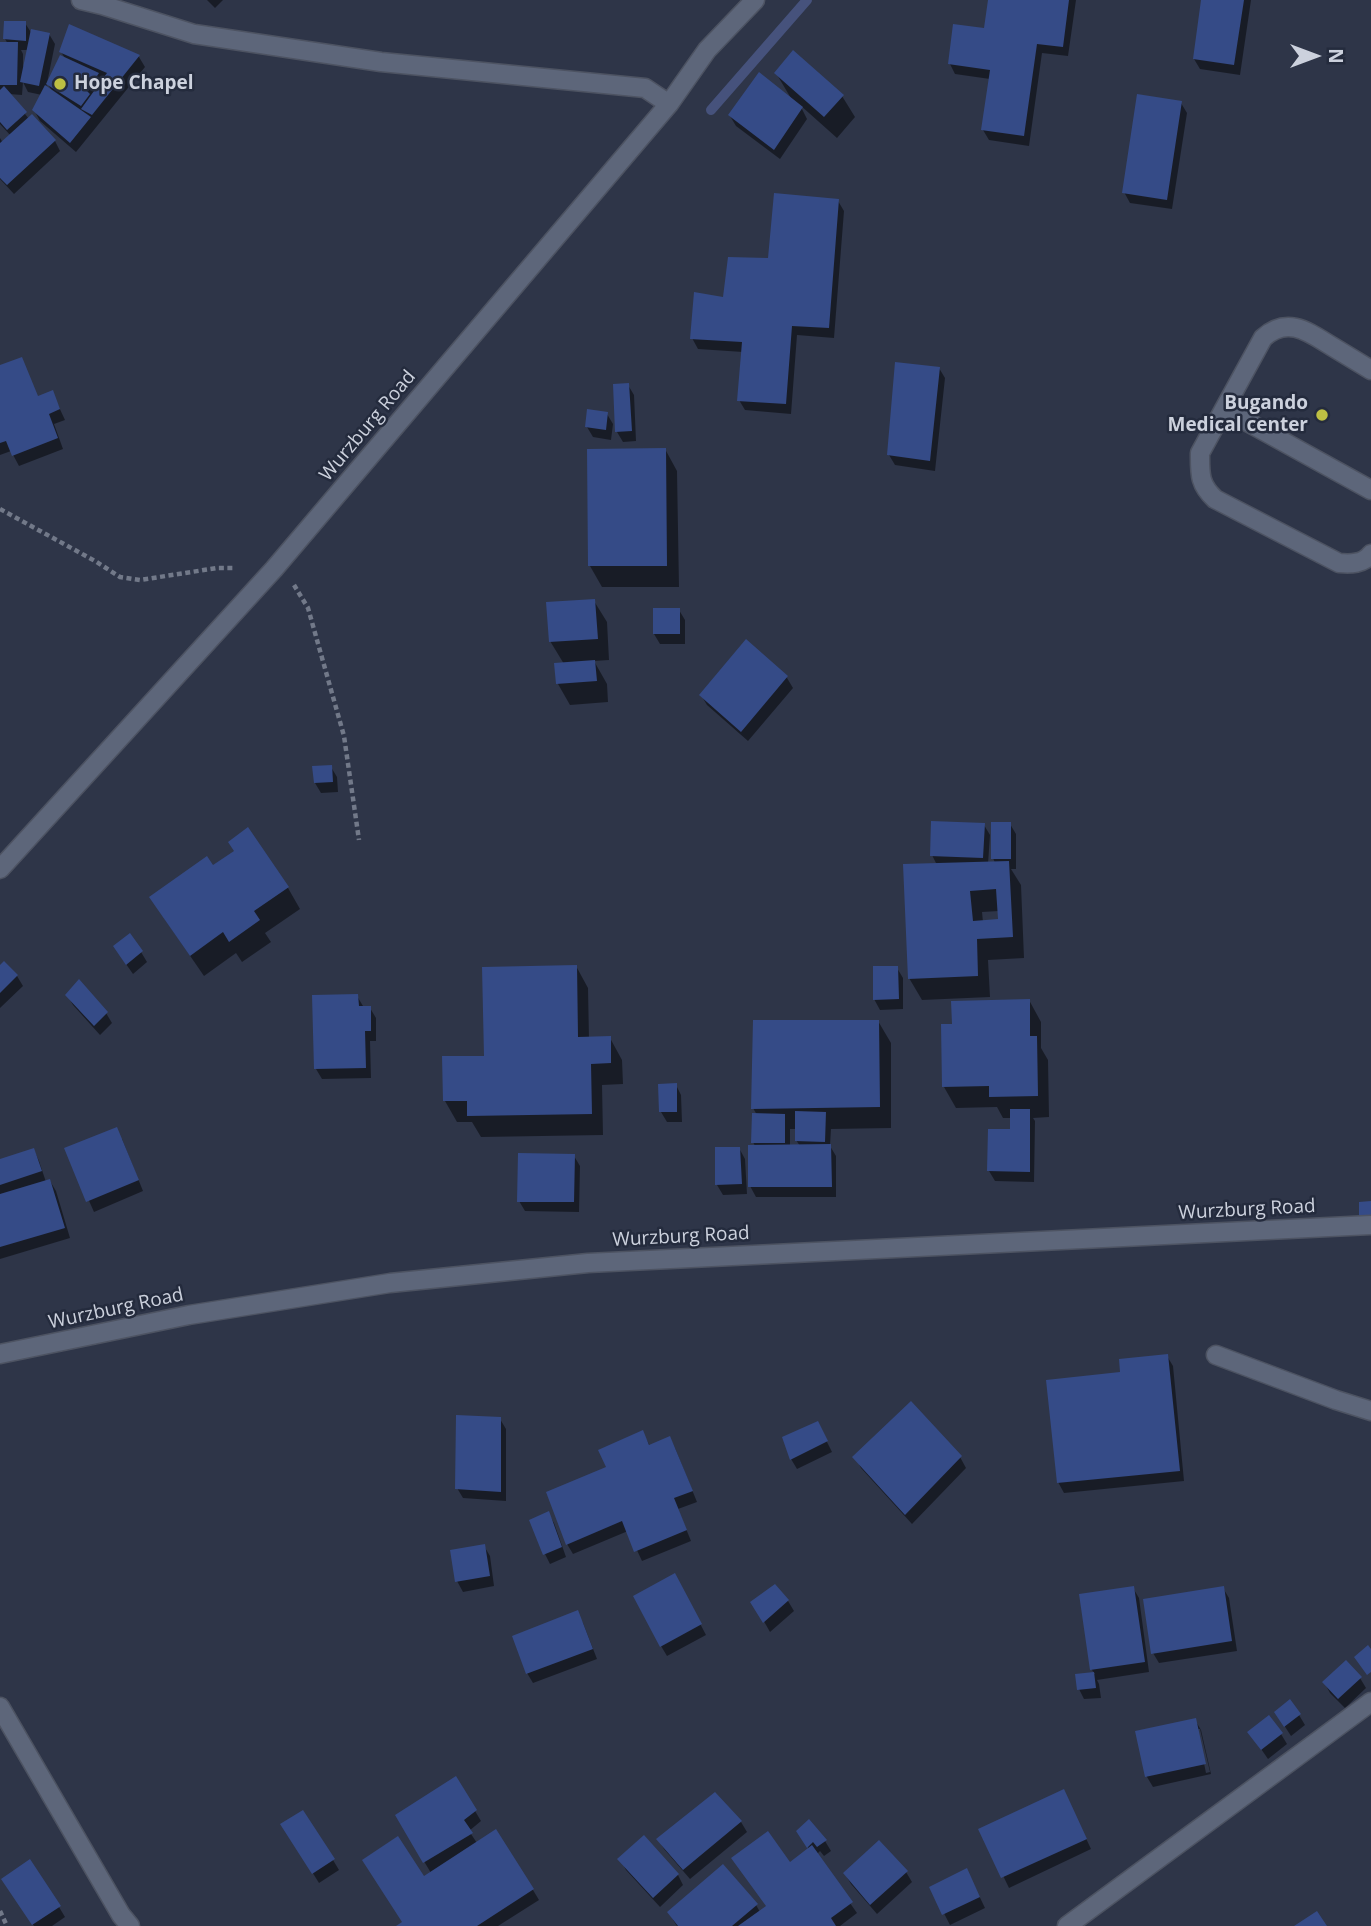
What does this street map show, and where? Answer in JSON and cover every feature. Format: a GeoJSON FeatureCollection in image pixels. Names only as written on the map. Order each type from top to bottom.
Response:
{"type":"FeatureCollection","features":[{"type":"Feature","properties":{"kind":"street"},"geometry":{"type":"LineString","coordinates":[[81,0],[194,34],[381,62],[645,88],[669,104]]}},
{"type":"Feature","properties":{"kind":"street","name":"Wurzburg Road"},"geometry":{"type":"LineString","coordinates":[[0,869],[274,569],[669,104],[707,50],[755,0]]}},
{"type":"Feature","properties":{"kind":"street"},"geometry":{"type":"LineString","coordinates":[[1371,370],[1303,329],[1288,327],[1272,330],[1263,338],[1200,453],[1200,472],[1204,488],[1215,499],[1339,563],[1354,564],[1371,554]]}},
{"type":"Feature","properties":{"kind":"street"},"geometry":{"type":"LineString","coordinates":[[1224,409],[1371,490]]}},
{"type":"Feature","properties":{"kind":"street","name":"Wurzburg Road"},"geometry":{"type":"LineString","coordinates":[[0,1354],[190,1315],[390,1283],[588,1263],[1371,1225]]}},
{"type":"Feature","properties":{"kind":"street"},"geometry":{"type":"LineString","coordinates":[[1216,1355],[1371,1411]]}},
{"type":"Feature","properties":{"kind":"street"},"geometry":{"type":"LineString","coordinates":[[1067,1926],[1371,1702]]}},
{"type":"Feature","properties":{"kind":"street"},"geometry":{"type":"LineString","coordinates":[[0,1707],[123,1922]]}},
{"type":"Feature","properties":{"kind":"path"},"geometry":{"type":"LineString","coordinates":[[0,509],[95,561],[120,578],[140,580],[217,568],[274,569],[290,578],[307,608],[344,736],[359,840]]}},
{"type":"Feature","properties":{"kind":"path"},"geometry":{"type":"LineString","coordinates":[[0,1912],[7,1926]]}},
{"type":"Feature","properties":{"kind":"building"},"geometry":{"type":"Polygon","coordinates":[[[988,0],[1069,0],[1063,47],[1037,44],[1024,136],[981,130],[990,70],[948,64],[953,24],[984,28],[988,0]]]}},
{"type":"Feature","properties":{"kind":"building"},"geometry":{"type":"Polygon","coordinates":[[[1201,0],[1244,0],[1234,65],[1193,59],[1201,0]]]}},
{"type":"Feature","properties":{"kind":"building"},"geometry":{"type":"Polygon","coordinates":[[[4,21],[26,21],[26,41],[3,39],[4,21]]]}},
{"type":"Feature","properties":{"kind":"building"},"geometry":{"type":"Polygon","coordinates":[[[69,24],[140,55],[92,115],[81,109],[107,73],[59,52],[69,24]]]}},
{"type":"Feature","properties":{"kind":"building"},"geometry":{"type":"Polygon","coordinates":[[[31,29],[50,33],[39,86],[20,82],[31,29]]]}},
{"type":"Feature","properties":{"kind":"building"},"geometry":{"type":"Polygon","coordinates":[[[0,42],[18,42],[17,85],[0,85],[0,42]]]}},
{"type":"Feature","properties":{"kind":"building"},"geometry":{"type":"Polygon","coordinates":[[[793,50],[844,95],[824,117],[774,73],[793,50]]]}},
{"type":"Feature","properties":{"kind":"building"},"geometry":{"type":"Polygon","coordinates":[[[60,55],[99,73],[87,91],[90,94],[81,106],[46,84],[60,55]]]}},
{"type":"Feature","properties":{"kind":"building"},"geometry":{"type":"Polygon","coordinates":[[[759,72],[803,107],[774,150],[728,115],[759,72]]]}},
{"type":"Feature","properties":{"kind":"building"},"geometry":{"type":"Polygon","coordinates":[[[45,85],[91,117],[70,143],[32,110],[45,85]]]}},
{"type":"Feature","properties":{"kind":"building"},"geometry":{"type":"Polygon","coordinates":[[[4,86],[27,112],[7,130],[0,122],[0,90],[4,86]]]}},
{"type":"Feature","properties":{"kind":"building"},"geometry":{"type":"Polygon","coordinates":[[[1137,94],[1182,101],[1167,200],[1122,193],[1137,94]]]}},
{"type":"Feature","properties":{"kind":"building"},"geometry":{"type":"Polygon","coordinates":[[[32,114],[56,140],[7,185],[0,178],[0,143],[32,114]]]}},
{"type":"Feature","properties":{"kind":"building"},"geometry":{"type":"Polygon","coordinates":[[[774,193],[839,199],[829,328],[792,326],[786,404],[737,401],[742,342],[690,339],[694,292],[723,297],[728,257],[768,258],[774,193]]]}},
{"type":"Feature","properties":{"kind":"building"},"geometry":{"type":"Polygon","coordinates":[[[22,357],[38,396],[53,390],[60,409],[49,414],[58,438],[12,456],[6,441],[0,443],[0,365],[22,357]]]}},
{"type":"Feature","properties":{"kind":"building"},"geometry":{"type":"Polygon","coordinates":[[[895,362],[940,367],[930,461],[887,455],[895,362]]]}},
{"type":"Feature","properties":{"kind":"building"},"geometry":{"type":"Polygon","coordinates":[[[629,383],[632,431],[615,432],[613,384],[629,383]]]}},
{"type":"Feature","properties":{"kind":"building"},"geometry":{"type":"Polygon","coordinates":[[[587,409],[608,412],[606,430],[585,427],[587,409]]]}},
{"type":"Feature","properties":{"kind":"building"},"geometry":{"type":"Polygon","coordinates":[[[666,448],[667,566],[588,566],[587,449],[666,448]]]}},
{"type":"Feature","properties":{"kind":"building"},"geometry":{"type":"Polygon","coordinates":[[[595,599],[598,639],[549,642],[546,602],[595,599]]]}},
{"type":"Feature","properties":{"kind":"building"},"geometry":{"type":"Polygon","coordinates":[[[653,608],[680,608],[680,634],[653,634],[653,608]]]}},
{"type":"Feature","properties":{"kind":"building"},"geometry":{"type":"Polygon","coordinates":[[[746,639],[788,676],[741,732],[699,695],[746,639]]]}},
{"type":"Feature","properties":{"kind":"building"},"geometry":{"type":"Polygon","coordinates":[[[595,660],[597,681],[556,684],[554,663],[595,660]]]}},
{"type":"Feature","properties":{"kind":"building"},"geometry":{"type":"Polygon","coordinates":[[[332,765],[333,782],[314,783],[312,766],[332,765]]]}},
{"type":"Feature","properties":{"kind":"building"},"geometry":{"type":"Polygon","coordinates":[[[931,821],[985,823],[983,858],[930,856],[931,821]]]}},
{"type":"Feature","properties":{"kind":"building"},"geometry":{"type":"Polygon","coordinates":[[[991,822],[1011,822],[1011,859],[991,859],[991,822]]]}},
{"type":"Feature","properties":{"kind":"building"},"geometry":{"type":"Polygon","coordinates":[[[248,827],[289,887],[254,911],[260,920],[229,942],[223,932],[190,956],[149,897],[207,856],[213,865],[234,851],[228,842],[248,827]]]}},
{"type":"Feature","properties":{"kind":"building"},"geometry":{"type":"Polygon","coordinates":[[[1009,861],[1013,937],[977,939],[978,976],[908,979],[903,864],[1009,861]],[[996,889],[970,891],[973,921],[998,919],[996,889]]]}},
{"type":"Feature","properties":{"kind":"building"},"geometry":{"type":"Polygon","coordinates":[[[130,933],[143,951],[126,965],[113,946],[130,933]]]}},
{"type":"Feature","properties":{"kind":"building"},"geometry":{"type":"Polygon","coordinates":[[[4,961],[18,975],[0,993],[0,965],[4,961]]]}},
{"type":"Feature","properties":{"kind":"building"},"geometry":{"type":"Polygon","coordinates":[[[577,965],[578,1037],[611,1036],[611,1063],[591,1064],[592,1114],[467,1116],[467,1101],[443,1101],[442,1056],[484,1056],[482,967],[577,965]]]}},
{"type":"Feature","properties":{"kind":"building"},"geometry":{"type":"Polygon","coordinates":[[[873,966],[898,966],[899,999],[873,1000],[873,966]]]}},
{"type":"Feature","properties":{"kind":"building"},"geometry":{"type":"Polygon","coordinates":[[[79,979],[108,1012],[94,1026],[65,995],[79,979]]]}},
{"type":"Feature","properties":{"kind":"building"},"geometry":{"type":"Polygon","coordinates":[[[358,994],[359,1006],[371,1006],[371,1031],[365,1031],[366,1068],[314,1069],[312,995],[358,994]]]}},
{"type":"Feature","properties":{"kind":"building"},"geometry":{"type":"Polygon","coordinates":[[[1030,999],[1030,1036],[1037,1036],[1038,1096],[989,1097],[989,1086],[942,1087],[941,1024],[952,1024],[951,1001],[1030,999]]]}},
{"type":"Feature","properties":{"kind":"building"},"geometry":{"type":"Polygon","coordinates":[[[753,1020],[879,1020],[880,1107],[751,1109],[753,1020]]]}},
{"type":"Feature","properties":{"kind":"building"},"geometry":{"type":"Polygon","coordinates":[[[677,1083],[677,1112],[659,1112],[658,1084],[677,1083]]]}},
{"type":"Feature","properties":{"kind":"building"},"geometry":{"type":"Polygon","coordinates":[[[1010,1109],[1030,1109],[1030,1172],[987,1171],[988,1129],[1010,1129],[1010,1109]]]}},
{"type":"Feature","properties":{"kind":"building"},"geometry":{"type":"Polygon","coordinates":[[[795,1111],[826,1112],[825,1142],[795,1141],[795,1111]]]}},
{"type":"Feature","properties":{"kind":"building"},"geometry":{"type":"Polygon","coordinates":[[[752,1113],[785,1114],[785,1143],[751,1143],[752,1113]]]}},
{"type":"Feature","properties":{"kind":"building"},"geometry":{"type":"Polygon","coordinates":[[[117,1127],[139,1180],[86,1202],[64,1148],[117,1127]]]}},
{"type":"Feature","properties":{"kind":"building"},"geometry":{"type":"Polygon","coordinates":[[[831,1144],[832,1187],[748,1187],[748,1145],[831,1144]]]}},
{"type":"Feature","properties":{"kind":"building"},"geometry":{"type":"Polygon","coordinates":[[[715,1147],[740,1147],[742,1184],[715,1185],[715,1147]]]}},
{"type":"Feature","properties":{"kind":"building"},"geometry":{"type":"Polygon","coordinates":[[[34,1148],[42,1171],[0,1185],[0,1159],[34,1148]]]}},
{"type":"Feature","properties":{"kind":"building"},"geometry":{"type":"Polygon","coordinates":[[[518,1153],[575,1154],[574,1202],[517,1202],[518,1153]]]}},
{"type":"Feature","properties":{"kind":"building"},"geometry":{"type":"Polygon","coordinates":[[[50,1179],[65,1228],[0,1247],[0,1194],[50,1179]]]}},
{"type":"Feature","properties":{"kind":"building"},"geometry":{"type":"Polygon","coordinates":[[[1371,1201],[1371,1216],[1359,1216],[1359,1202],[1371,1201]]]}},
{"type":"Feature","properties":{"kind":"building"},"geometry":{"type":"Polygon","coordinates":[[[1168,1354],[1180,1471],[1057,1483],[1046,1380],[1120,1372],[1119,1359],[1168,1354]]]}},
{"type":"Feature","properties":{"kind":"building"},"geometry":{"type":"Polygon","coordinates":[[[911,1401],[962,1456],[905,1515],[852,1457],[911,1401]]]}},
{"type":"Feature","properties":{"kind":"building"},"geometry":{"type":"Polygon","coordinates":[[[456,1415],[501,1417],[501,1492],[455,1489],[456,1415]]]}},
{"type":"Feature","properties":{"kind":"building"},"geometry":{"type":"Polygon","coordinates":[[[818,1421],[828,1441],[790,1460],[782,1437],[818,1421]]]}},
{"type":"Feature","properties":{"kind":"building"},"geometry":{"type":"Polygon","coordinates":[[[643,1430],[649,1445],[670,1436],[693,1491],[674,1498],[687,1530],[634,1552],[622,1521],[566,1545],[546,1492],[606,1467],[598,1450],[643,1430]]]}},
{"type":"Feature","properties":{"kind":"building"},"geometry":{"type":"Polygon","coordinates":[[[549,1511],[562,1547],[543,1555],[529,1520],[549,1511]]]}},
{"type":"Feature","properties":{"kind":"building"},"geometry":{"type":"Polygon","coordinates":[[[485,1544],[490,1576],[455,1582],[450,1550],[485,1544]]]}},
{"type":"Feature","properties":{"kind":"building"},"geometry":{"type":"Polygon","coordinates":[[[675,1573],[702,1624],[660,1647],[633,1596],[675,1573]]]}},
{"type":"Feature","properties":{"kind":"building"},"geometry":{"type":"Polygon","coordinates":[[[775,1584],[789,1600],[763,1623],[750,1602],[775,1584]]]}},
{"type":"Feature","properties":{"kind":"building"},"geometry":{"type":"Polygon","coordinates":[[[1134,1586],[1145,1662],[1090,1670],[1079,1594],[1134,1586]]]}},
{"type":"Feature","properties":{"kind":"building"},"geometry":{"type":"Polygon","coordinates":[[[1224,1586],[1232,1641],[1151,1654],[1143,1599],[1224,1586]]]}},
{"type":"Feature","properties":{"kind":"building"},"geometry":{"type":"Polygon","coordinates":[[[578,1610],[593,1649],[526,1674],[512,1636],[578,1610]]]}},
{"type":"Feature","properties":{"kind":"building"},"geometry":{"type":"Polygon","coordinates":[[[1368,1645],[1371,1649],[1371,1672],[1367,1675],[1354,1657],[1368,1645]]]}},
{"type":"Feature","properties":{"kind":"building"},"geometry":{"type":"Polygon","coordinates":[[[1346,1660],[1362,1677],[1338,1699],[1322,1682],[1346,1660]]]}},
{"type":"Feature","properties":{"kind":"building"},"geometry":{"type":"Polygon","coordinates":[[[1094,1672],[1096,1688],[1077,1690],[1075,1674],[1094,1672]]]}},
{"type":"Feature","properties":{"kind":"building"},"geometry":{"type":"Polygon","coordinates":[[[1290,1699],[1301,1714],[1284,1727],[1274,1712],[1290,1699]]]}},
{"type":"Feature","properties":{"kind":"building"},"geometry":{"type":"Polygon","coordinates":[[[1269,1715],[1283,1733],[1261,1750],[1247,1732],[1269,1715]]]}},
{"type":"Feature","properties":{"kind":"building"},"geometry":{"type":"Polygon","coordinates":[[[1196,1718],[1206,1764],[1145,1777],[1135,1731],[1196,1718]]]}},
{"type":"Feature","properties":{"kind":"building"},"geometry":{"type":"Polygon","coordinates":[[[456,1776],[477,1810],[464,1820],[473,1833],[423,1863],[395,1815],[456,1776]]]}},
{"type":"Feature","properties":{"kind":"building"},"geometry":{"type":"Polygon","coordinates":[[[1064,1789],[1087,1839],[1001,1878],[978,1829],[1064,1789]]]}},
{"type":"Feature","properties":{"kind":"building"},"geometry":{"type":"Polygon","coordinates":[[[715,1792],[742,1821],[683,1870],[656,1839],[715,1792]]]}},
{"type":"Feature","properties":{"kind":"building"},"geometry":{"type":"Polygon","coordinates":[[[303,1810],[335,1859],[312,1874],[280,1824],[303,1810]]]}},
{"type":"Feature","properties":{"kind":"building"},"geometry":{"type":"Polygon","coordinates":[[[809,1819],[827,1840],[817,1847],[813,1842],[807,1848],[796,1831],[809,1819]]]}},
{"type":"Feature","properties":{"kind":"building"},"geometry":{"type":"Polygon","coordinates":[[[496,1829],[534,1889],[477,1926],[396,1926],[402,1922],[362,1860],[398,1836],[424,1876],[496,1829]]]}},
{"type":"Feature","properties":{"kind":"building"},"geometry":{"type":"Polygon","coordinates":[[[768,1831],[790,1862],[812,1845],[853,1902],[831,1918],[836,1926],[738,1926],[766,1906],[731,1858],[768,1831]]]}},
{"type":"Feature","properties":{"kind":"building"},"geometry":{"type":"Polygon","coordinates":[[[644,1835],[679,1874],[653,1898],[617,1859],[644,1835]]]}},
{"type":"Feature","properties":{"kind":"building"},"geometry":{"type":"Polygon","coordinates":[[[879,1840],[908,1871],[870,1905],[843,1873],[879,1840]]]}},
{"type":"Feature","properties":{"kind":"building"},"geometry":{"type":"Polygon","coordinates":[[[30,1859],[61,1906],[32,1925],[1,1879],[30,1859]]]}},
{"type":"Feature","properties":{"kind":"building"},"geometry":{"type":"Polygon","coordinates":[[[723,1864],[758,1904],[732,1926],[678,1926],[667,1912],[723,1864]]]}},
{"type":"Feature","properties":{"kind":"building"},"geometry":{"type":"Polygon","coordinates":[[[967,1868],[980,1897],[942,1915],[929,1887],[967,1868]]]}},
{"type":"Feature","properties":{"kind":"building"},"geometry":{"type":"Polygon","coordinates":[[[1317,1911],[1327,1926],[1294,1926],[1317,1911]]]}},
{"type":"Feature","properties":{"kind":"waterway"},"geometry":{"type":"LineString","coordinates":[[711,110],[807,0]]}},
{"type":"Feature","properties":{"kind":"place","name":"Hope Chapel"},"geometry":{"type":"Point","coordinates":[60,84]}},
{"type":"Feature","properties":{"kind":"place","name":"Bugando Medical center"},"geometry":{"type":"Point","coordinates":[1322,415]}}]}
